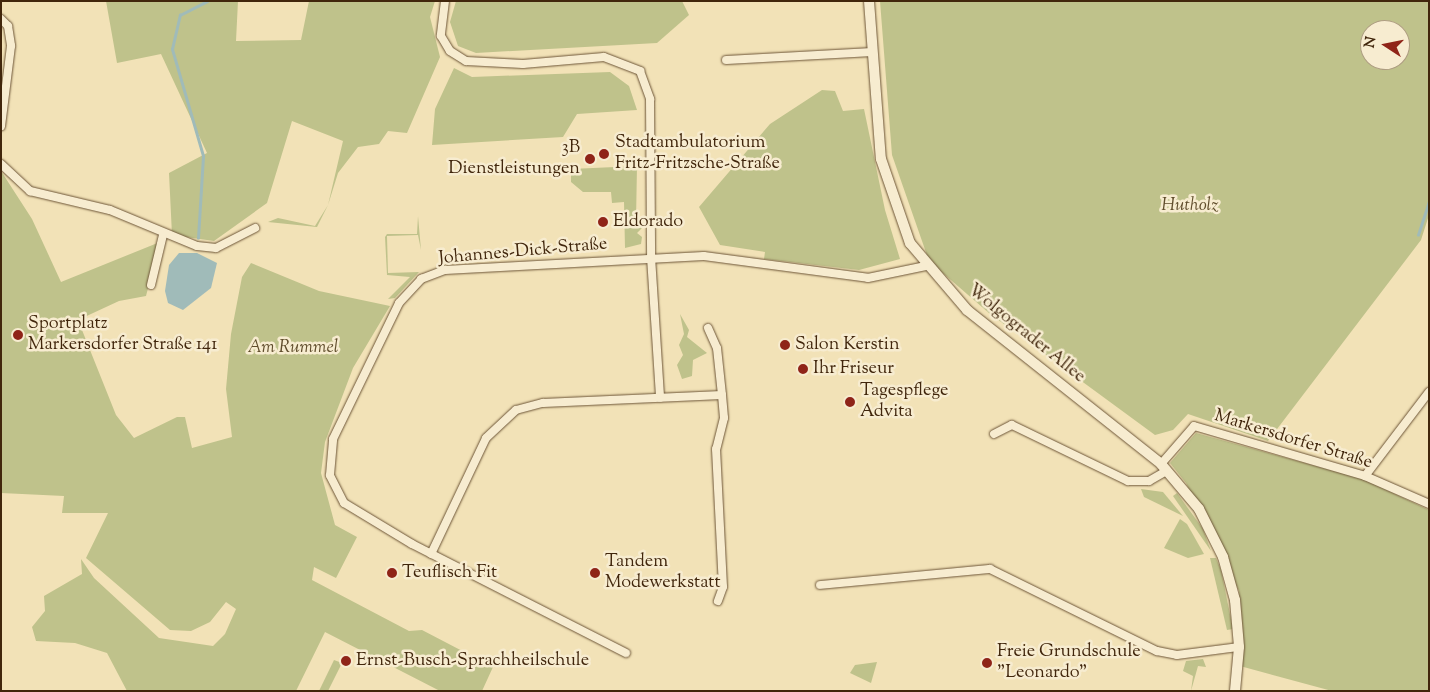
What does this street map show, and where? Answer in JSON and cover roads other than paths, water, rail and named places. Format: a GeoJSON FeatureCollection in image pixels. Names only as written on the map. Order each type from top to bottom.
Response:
{"type":"FeatureCollection","features":[{"type":"Feature","properties":{"kind":"main road","name":"Wolgograder Allee"},"geometry":{"type":"LineString","coordinates":[[869,1],[873,52],[874,105],[888,188],[910,243],[926,266],[966,310],[1164,467],[1199,510],[1223,557],[1235,600],[1239,647],[1234,691]]}},
{"type":"Feature","properties":{"kind":"street"},"geometry":{"type":"LineString","coordinates":[[445,1],[441,36],[450,51],[466,61],[515,64],[604,58],[640,71],[650,99],[651,257],[660,398]]}},
{"type":"Feature","properties":{"kind":"street"},"geometry":{"type":"LineString","coordinates":[[1,19],[8,26],[10,59],[1,126]]}},
{"type":"Feature","properties":{"kind":"street"},"geometry":{"type":"LineString","coordinates":[[726,60],[873,52]]}},
{"type":"Feature","properties":{"kind":"street"},"geometry":{"type":"LineString","coordinates":[[1,61],[10,59]]}},
{"type":"Feature","properties":{"kind":"street"},"geometry":{"type":"LineString","coordinates":[[1,164],[30,191],[110,210],[163,235],[216,248],[255,228]]}},
{"type":"Feature","properties":{"kind":"street"},"geometry":{"type":"LineString","coordinates":[[151,286],[163,235]]}},
{"type":"Feature","properties":{"kind":"street","name":"Johannes-Dick-Straße"},"geometry":{"type":"LineString","coordinates":[[626,653],[431,554],[344,503],[329,462],[340,418],[399,303],[421,279],[445,270],[651,257],[725,256],[868,278],[926,266]]}},
{"type":"Feature","properties":{"kind":"street"},"geometry":{"type":"LineString","coordinates":[[708,328],[717,348],[724,418],[716,449],[723,587],[718,601]]}},
{"type":"Feature","properties":{"kind":"street"},"geometry":{"type":"LineString","coordinates":[[1365,476],[1429,392]]}},
{"type":"Feature","properties":{"kind":"street"},"geometry":{"type":"LineString","coordinates":[[431,554],[486,438],[505,417],[543,403],[722,395]]}},
{"type":"Feature","properties":{"kind":"street"},"geometry":{"type":"LineString","coordinates":[[994,434],[1012,425],[1128,481],[1149,481],[1164,467]]}},
{"type":"Feature","properties":{"kind":"street","name":"Markersdorfer Straße"},"geometry":{"type":"LineString","coordinates":[[1164,467],[1194,426],[1365,476],[1429,504]]}},
{"type":"Feature","properties":{"kind":"street"},"geometry":{"type":"LineString","coordinates":[[820,585],[990,569],[1157,651],[1177,655],[1239,647]]}},
{"type":"Feature","properties":{"kind":"water"},"geometry":{"type":"Polygon","coordinates":[[[179,253],[197,253],[217,263],[211,288],[183,310],[168,303],[165,291],[169,265],[179,253]]]}},
{"type":"Feature","properties":{"kind":"waterway"},"geometry":{"type":"LineString","coordinates":[[198,238],[203,156],[172,49],[180,15],[207,1]]}},
{"type":"Feature","properties":{"kind":"waterway"},"geometry":{"type":"LineString","coordinates":[[1418,235],[1429,201]]}},
{"type":"Feature","properties":{"kind":"place","name":"Stadtambulatorium Fritz-Fritzsche-Straße"},"geometry":{"type":"Point","coordinates":[604,154]}},
{"type":"Feature","properties":{"kind":"place","name":"3B Dienstleistungen"},"geometry":{"type":"Point","coordinates":[590,159]}},
{"type":"Feature","properties":{"kind":"place","name":"Eldorado"},"geometry":{"type":"Point","coordinates":[603,222]}},
{"type":"Feature","properties":{"kind":"place","name":"Sportplatz Markersdorfer Straße 141"},"geometry":{"type":"Point","coordinates":[18,335]}},
{"type":"Feature","properties":{"kind":"place","name":"Salon Kerstin"},"geometry":{"type":"Point","coordinates":[785,345]}},
{"type":"Feature","properties":{"kind":"place","name":"Ihr Friseur"},"geometry":{"type":"Point","coordinates":[803,369]}},
{"type":"Feature","properties":{"kind":"place","name":"Tagespflege Advita"},"geometry":{"type":"Point","coordinates":[850,402]}},
{"type":"Feature","properties":{"kind":"place","name":"Teuflisch Fit"},"geometry":{"type":"Point","coordinates":[392,573]}},
{"type":"Feature","properties":{"kind":"place","name":"Tandem Modewerkstatt"},"geometry":{"type":"Point","coordinates":[595,573]}},
{"type":"Feature","properties":{"kind":"place","name":"Ernst-Busch-Sprachheilschule"},"geometry":{"type":"Point","coordinates":[346,661]}},
{"type":"Feature","properties":{"kind":"place","name":"Freie Grundschule \"Leonardo\""},"geometry":{"type":"Point","coordinates":[987,663]}},
{"type":"Feature","properties":{"kind":"park label","name":"Hutholz"},"geometry":{"type":"Point","coordinates":[1190,206]}},
{"type":"Feature","properties":{"kind":"park label","name":"Am Rummel"},"geometry":{"type":"Point","coordinates":[293,348]}}]}
